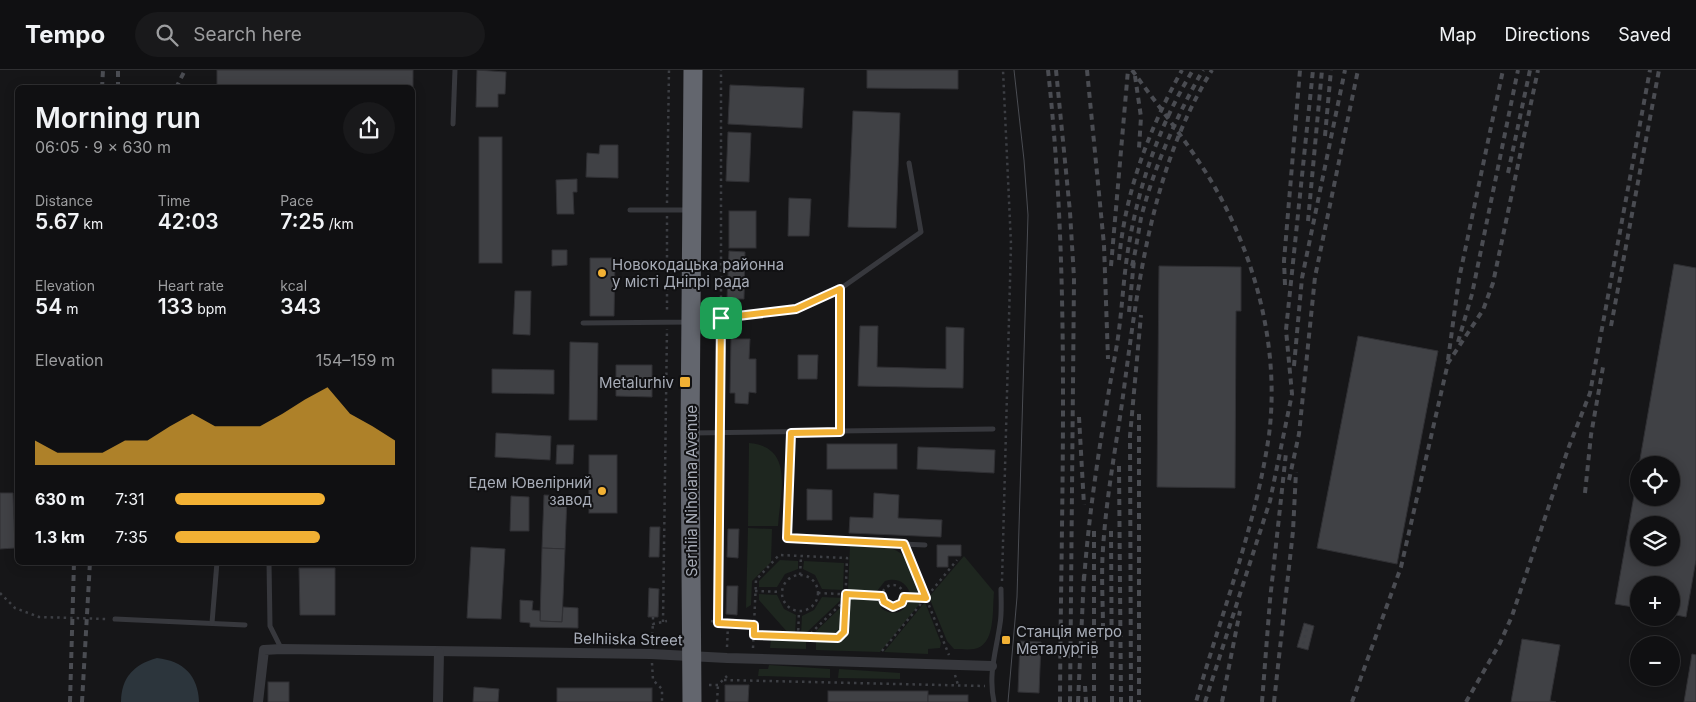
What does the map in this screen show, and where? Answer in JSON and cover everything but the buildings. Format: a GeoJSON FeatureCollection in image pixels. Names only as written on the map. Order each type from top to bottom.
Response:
{"type":"FeatureCollection","features":[{"type":"Feature","properties":{"kind":"highway","name":"Serhiia Nihoiana Avenue"},"geometry":{"type":"LineString","coordinates":[[692,702],[690,433],[693,70]]}},
{"type":"Feature","properties":{"kind":"street","name":"Belhiiska Street"},"geometry":{"type":"LineString","coordinates":[[258,702],[264,650],[281,649],[692,656],[992,666]]}},
{"type":"Feature","properties":{"kind":"street"},"geometry":{"type":"LineString","coordinates":[[438,702],[439,652]]}},
{"type":"Feature","properties":{"kind":"lane"},"geometry":{"type":"LineString","coordinates":[[453,124],[455,70]]}},
{"type":"Feature","properties":{"kind":"lane"},"geometry":{"type":"LineString","coordinates":[[583,323],[692,322],[796,309],[840,289],[921,232],[909,163]]}},
{"type":"Feature","properties":{"kind":"lane"},"geometry":{"type":"LineString","coordinates":[[630,210],[693,210]]}},
{"type":"Feature","properties":{"kind":"lane"},"geometry":{"type":"LineString","coordinates":[[840,289],[840,432]]}},
{"type":"Feature","properties":{"kind":"lane"},"geometry":{"type":"LineString","coordinates":[[690,433],[993,429]]}},
{"type":"Feature","properties":{"kind":"lane"},"geometry":{"type":"LineString","coordinates":[[791,433],[787,538],[925,545]]}},
{"type":"Feature","properties":{"kind":"lane"},"geometry":{"type":"LineString","coordinates":[[212,623],[218,565]]}},
{"type":"Feature","properties":{"kind":"lane"},"geometry":{"type":"LineString","coordinates":[[269,565],[270,626],[281,649]]}},
{"type":"Feature","properties":{"kind":"lane"},"geometry":{"type":"LineString","coordinates":[[994,702],[991,686],[992,666],[1000,623],[1001,589]]}},
{"type":"Feature","properties":{"kind":"lane"},"geometry":{"type":"LineString","coordinates":[[116,619],[245,625]]}},
{"type":"Feature","properties":{"kind":"path"},"geometry":{"type":"LineString","coordinates":[[653,624],[665,621],[669,70]]}},
{"type":"Feature","properties":{"kind":"path"},"geometry":{"type":"LineString","coordinates":[[718,623],[722,70]]}},
{"type":"Feature","properties":{"kind":"path"},"geometry":{"type":"LineString","coordinates":[[1001,589],[1011,244],[1003,70]]}},
{"type":"Feature","properties":{"kind":"path"},"geometry":{"type":"LineString","coordinates":[[904,544],[952,665],[958,685]]}},
{"type":"Feature","properties":{"kind":"path"},"geometry":{"type":"LineString","coordinates":[[752,659],[756,580],[779,556],[847,558],[844,632],[838,638],[754,635]]}},
{"type":"Feature","properties":{"kind":"path"},"geometry":{"type":"LineString","coordinates":[[800,575],[801,557]]}},
{"type":"Feature","properties":{"kind":"path"},"geometry":{"type":"LineString","coordinates":[[872,663],[958,560]]}},
{"type":"Feature","properties":{"kind":"path"},"geometry":{"type":"LineString","coordinates":[[800,575],[812,580],[818,593],[812,606],[799,611],[785,603],[782,592],[786,580],[800,575]]}},
{"type":"Feature","properties":{"kind":"path"},"geometry":{"type":"LineString","coordinates":[[892,585],[902,590],[904,597],[902,603],[893,607],[884,602],[882,596],[885,589],[892,585]]}},
{"type":"Feature","properties":{"kind":"path"},"geometry":{"type":"LineString","coordinates":[[755,591],[782,592]]}},
{"type":"Feature","properties":{"kind":"path"},"geometry":{"type":"LineString","coordinates":[[0,593],[15,608],[39,617],[106,619]]}},
{"type":"Feature","properties":{"kind":"path"},"geometry":{"type":"LineString","coordinates":[[818,593],[882,596]]}},
{"type":"Feature","properties":{"kind":"path"},"geometry":{"type":"LineString","coordinates":[[904,597],[926,598]]}},
{"type":"Feature","properties":{"kind":"path"},"geometry":{"type":"LineString","coordinates":[[806,638],[846,599]]}},
{"type":"Feature","properties":{"kind":"path"},"geometry":{"type":"LineString","coordinates":[[798,637],[799,611]]}},
{"type":"Feature","properties":{"kind":"path"},"geometry":{"type":"LineString","coordinates":[[732,615],[733,625]]}},
{"type":"Feature","properties":{"kind":"path"},"geometry":{"type":"LineString","coordinates":[[652,634],[653,617]]}},
{"type":"Feature","properties":{"kind":"path"},"geometry":{"type":"LineString","coordinates":[[711,621],[728,625],[754,625]]}},
{"type":"Feature","properties":{"kind":"path"},"geometry":{"type":"LineString","coordinates":[[1303,644],[1308,624]]}},
{"type":"Feature","properties":{"kind":"path"},"geometry":{"type":"LineString","coordinates":[[727,649],[728,625]]}},
{"type":"Feature","properties":{"kind":"path"},"geometry":{"type":"LineString","coordinates":[[661,663],[652,663],[654,680],[662,689],[662,702]]}},
{"type":"Feature","properties":{"kind":"path"},"geometry":{"type":"LineString","coordinates":[[709,685],[718,685],[726,676]]}},
{"type":"Feature","properties":{"kind":"path"},"geometry":{"type":"LineString","coordinates":[[724,680],[991,686]]}},
{"type":"Feature","properties":{"kind":"path"},"geometry":{"type":"LineString","coordinates":[[717,702],[718,685]]}},
{"type":"Feature","properties":{"kind":"shaded area"},"geometry":{"type":"Polygon","coordinates":[[[749,443],[764,446],[773,453],[779,462],[782,486],[778,526],[748,526],[749,443]]]}},
{"type":"Feature","properties":{"kind":"shaded area"},"geometry":{"type":"Polygon","coordinates":[[[748,528],[772,529],[771,562],[752,581],[751,605],[746,608],[748,528]]]}},
{"type":"Feature","properties":{"kind":"shaded area"},"geometry":{"type":"Polygon","coordinates":[[[850,546],[881,547],[898,552],[909,565],[922,594],[910,593],[903,583],[897,580],[885,581],[877,591],[848,590],[850,546]]]}},
{"type":"Feature","properties":{"kind":"shaded area"},"geometry":{"type":"Polygon","coordinates":[[[964,556],[994,592],[993,617],[989,634],[981,646],[974,649],[954,649],[947,641],[929,597],[964,556]]]}},
{"type":"Feature","properties":{"kind":"shaded area"},"geometry":{"type":"Polygon","coordinates":[[[780,560],[798,561],[798,569],[785,574],[777,587],[759,587],[759,581],[780,560]]]}},
{"type":"Feature","properties":{"kind":"shaded area"},"geometry":{"type":"Polygon","coordinates":[[[804,561],[844,563],[843,590],[822,589],[815,575],[803,569],[804,561]]]}},
{"type":"Feature","properties":{"kind":"shaded area"},"geometry":{"type":"Polygon","coordinates":[[[759,594],[777,595],[784,609],[796,615],[795,634],[789,634],[759,600],[759,594]]]}},
{"type":"Feature","properties":{"kind":"shaded area"},"geometry":{"type":"Polygon","coordinates":[[[822,597],[843,598],[805,634],[801,634],[802,616],[814,610],[822,597]]]}},
{"type":"Feature","properties":{"kind":"shaded area"},"geometry":{"type":"Polygon","coordinates":[[[848,598],[877,599],[882,609],[894,613],[905,608],[909,600],[922,601],[880,652],[816,650],[816,641],[839,641],[847,634],[848,598]]]}},
{"type":"Feature","properties":{"kind":"shaded area"},"geometry":{"type":"Polygon","coordinates":[[[925,602],[941,643],[940,648],[928,649],[928,654],[884,652],[925,602]]]}},
{"type":"Feature","properties":{"kind":"shaded area"},"geometry":{"type":"Polygon","coordinates":[[[842,606],[841,631],[837,635],[813,634],[842,606]]]}},
{"type":"Feature","properties":{"kind":"shaded area"},"geometry":{"type":"Polygon","coordinates":[[[771,639],[806,640],[806,649],[770,648],[771,639]]]}},
{"type":"Feature","properties":{"kind":"shaded area"},"geometry":{"type":"Polygon","coordinates":[[[157,658],[174,662],[187,671],[196,684],[199,702],[121,702],[123,686],[130,673],[142,664],[157,658]]]}},
{"type":"Feature","properties":{"kind":"shaded area"},"geometry":{"type":"Polygon","coordinates":[[[769,665],[830,669],[830,678],[758,676],[759,669],[768,669],[769,665]]]}},
{"type":"Feature","properties":{"kind":"shaded area"},"geometry":{"type":"Polygon","coordinates":[[[839,669],[900,673],[900,679],[838,678],[839,669]]]}},
{"type":"Feature","properties":{"kind":"tram line"},"geometry":{"type":"LineString","coordinates":[[1008,702],[1017,597],[1028,215],[1014,70]]}},
{"type":"Feature","properties":{"kind":"railway"},"geometry":{"type":"LineString","coordinates":[[102,85],[103,70]]}},
{"type":"Feature","properties":{"kind":"railway"},"geometry":{"type":"LineString","coordinates":[[118,70],[118,85]]}},
{"type":"Feature","properties":{"kind":"railway"},"geometry":{"type":"LineString","coordinates":[[178,85],[185,70]]}},
{"type":"Feature","properties":{"kind":"railway"},"geometry":{"type":"LineString","coordinates":[[1048,70],[1060,228],[1062,307],[1063,465],[1060,702]]}},
{"type":"Feature","properties":{"kind":"railway"},"geometry":{"type":"LineString","coordinates":[[1056,70],[1070,212],[1074,278],[1070,702]]}},
{"type":"Feature","properties":{"kind":"railway"},"geometry":{"type":"LineString","coordinates":[[1087,70],[1104,245],[1108,359]]}},
{"type":"Feature","properties":{"kind":"railway"},"geometry":{"type":"LineString","coordinates":[[1111,266],[1128,70]]}},
{"type":"Feature","properties":{"kind":"railway"},"geometry":{"type":"LineString","coordinates":[[1132,70],[1193,152],[1224,204],[1237,231],[1257,287],[1269,346],[1271,406],[1269,435],[1263,469],[1247,536],[1196,702]]}},
{"type":"Feature","properties":{"kind":"railway"},"geometry":{"type":"LineString","coordinates":[[1119,260],[1127,210],[1140,162],[1159,115],[1182,70]]}},
{"type":"Feature","properties":{"kind":"railway"},"geometry":{"type":"LineString","coordinates":[[1084,580],[1093,491],[1117,344],[1132,226],[1144,180],[1160,135],[1193,70]]}},
{"type":"Feature","properties":{"kind":"railway"},"geometry":{"type":"LineString","coordinates":[[1132,266],[1141,218],[1159,161],[1175,123],[1203,70]]}},
{"type":"Feature","properties":{"kind":"railway"},"geometry":{"type":"LineString","coordinates":[[1103,629],[1102,559],[1106,511],[1142,269],[1150,228],[1174,147],[1191,108],[1212,70]]}},
{"type":"Feature","properties":{"kind":"railway"},"geometry":{"type":"LineString","coordinates":[[1285,285],[1284,261],[1300,70]]}},
{"type":"Feature","properties":{"kind":"railway"},"geometry":{"type":"LineString","coordinates":[[1205,702],[1270,501],[1292,394],[1286,330],[1313,70]]}},
{"type":"Feature","properties":{"kind":"railway"},"geometry":{"type":"LineString","coordinates":[[1308,221],[1322,70]]}},
{"type":"Feature","properties":{"kind":"railway"},"geometry":{"type":"LineString","coordinates":[[1325,136],[1331,70]]}},
{"type":"Feature","properties":{"kind":"railway"},"geometry":{"type":"LineString","coordinates":[[1294,366],[1302,278],[1345,70]]}},
{"type":"Feature","properties":{"kind":"railway"},"geometry":{"type":"LineString","coordinates":[[1289,480],[1299,434],[1315,277],[1358,70]]}},
{"type":"Feature","properties":{"kind":"railway"},"geometry":{"type":"LineString","coordinates":[[1448,360],[1459,279],[1503,70]]}},
{"type":"Feature","properties":{"kind":"railway"},"geometry":{"type":"LineString","coordinates":[[1458,342],[1472,294],[1518,70]]}},
{"type":"Feature","properties":{"kind":"railway"},"geometry":{"type":"LineString","coordinates":[[1508,173],[1530,70]]}},
{"type":"Feature","properties":{"kind":"railway"},"geometry":{"type":"LineString","coordinates":[[1352,702],[1401,567],[1448,363],[1483,310],[1493,283],[1538,70]]}},
{"type":"Feature","properties":{"kind":"railway"},"geometry":{"type":"LineString","coordinates":[[1466,702],[1500,643],[1512,616],[1568,449],[1590,393],[1650,70]]}},
{"type":"Feature","properties":{"kind":"railway"},"geometry":{"type":"LineString","coordinates":[[1611,326],[1659,70]]}},
{"type":"Feature","properties":{"kind":"railway"},"geometry":{"type":"LineString","coordinates":[[1135,76],[1141,117],[1139,148]]}},
{"type":"Feature","properties":{"kind":"railway"},"geometry":{"type":"LineString","coordinates":[[1129,312],[1134,260]]}},
{"type":"Feature","properties":{"kind":"railway"},"geometry":{"type":"LineString","coordinates":[[1131,702],[1130,436],[1141,315]]}},
{"type":"Feature","properties":{"kind":"railway"},"geometry":{"type":"LineString","coordinates":[[1585,493],[1591,435],[1603,367]]}},
{"type":"Feature","properties":{"kind":"railway"},"geometry":{"type":"LineString","coordinates":[[1139,414],[1139,702]]}},
{"type":"Feature","properties":{"kind":"railway"},"geometry":{"type":"LineString","coordinates":[[1079,417],[1084,505]]}},
{"type":"Feature","properties":{"kind":"railway"},"geometry":{"type":"LineString","coordinates":[[1262,702],[1270,600],[1286,453]]}},
{"type":"Feature","properties":{"kind":"railway"},"geometry":{"type":"LineString","coordinates":[[1119,466],[1121,702]]}},
{"type":"Feature","properties":{"kind":"railway"},"geometry":{"type":"LineString","coordinates":[[1274,702],[1293,531],[1296,472]]}},
{"type":"Feature","properties":{"kind":"railway"},"geometry":{"type":"LineString","coordinates":[[1094,531],[1094,702]]}},
{"type":"Feature","properties":{"kind":"railway"},"geometry":{"type":"LineString","coordinates":[[1111,531],[1112,702]]}},
{"type":"Feature","properties":{"kind":"railway"},"geometry":{"type":"LineString","coordinates":[[70,702],[74,565]]}},
{"type":"Feature","properties":{"kind":"railway"},"geometry":{"type":"LineString","coordinates":[[82,702],[90,565]]}},
{"type":"Feature","properties":{"kind":"railway"},"geometry":{"type":"LineString","coordinates":[[1078,702],[1084,575]]}},
{"type":"Feature","properties":{"kind":"railway"},"geometry":{"type":"LineString","coordinates":[[1222,702],[1240,611]]}},
{"type":"Feature","properties":{"kind":"railway"},"geometry":{"type":"LineString","coordinates":[[1085,686],[1086,702]]}},
{"type":"Feature","properties":{"kind":"place","name":"Новокодацька районна у місті Дніпрі рада"},"geometry":{"type":"Point","coordinates":[602,273]}},
{"type":"Feature","properties":{"kind":"place","name":"Metalurhiv"},"geometry":{"type":"Point","coordinates":[685,382]}},
{"type":"Feature","properties":{"kind":"place","name":"Едем Ювелірний завод"},"geometry":{"type":"Point","coordinates":[602,491]}},
{"type":"Feature","properties":{"kind":"place","name":"Станція метро Металургів"},"geometry":{"type":"Point","coordinates":[1006,640]}},
{"type":"Feature","properties":{"kind":"route"},"geometry":{"type":"LineString","coordinates":[[840,289],[840,432],[791,433],[787,538],[904,544],[926,598],[904,597],[902,603],[896,607],[890,607],[886,605],[882,596],[846,594],[844,632],[838,638],[754,635],[754,625],[718,623],[721,318],[796,309],[840,289]]}}]}
